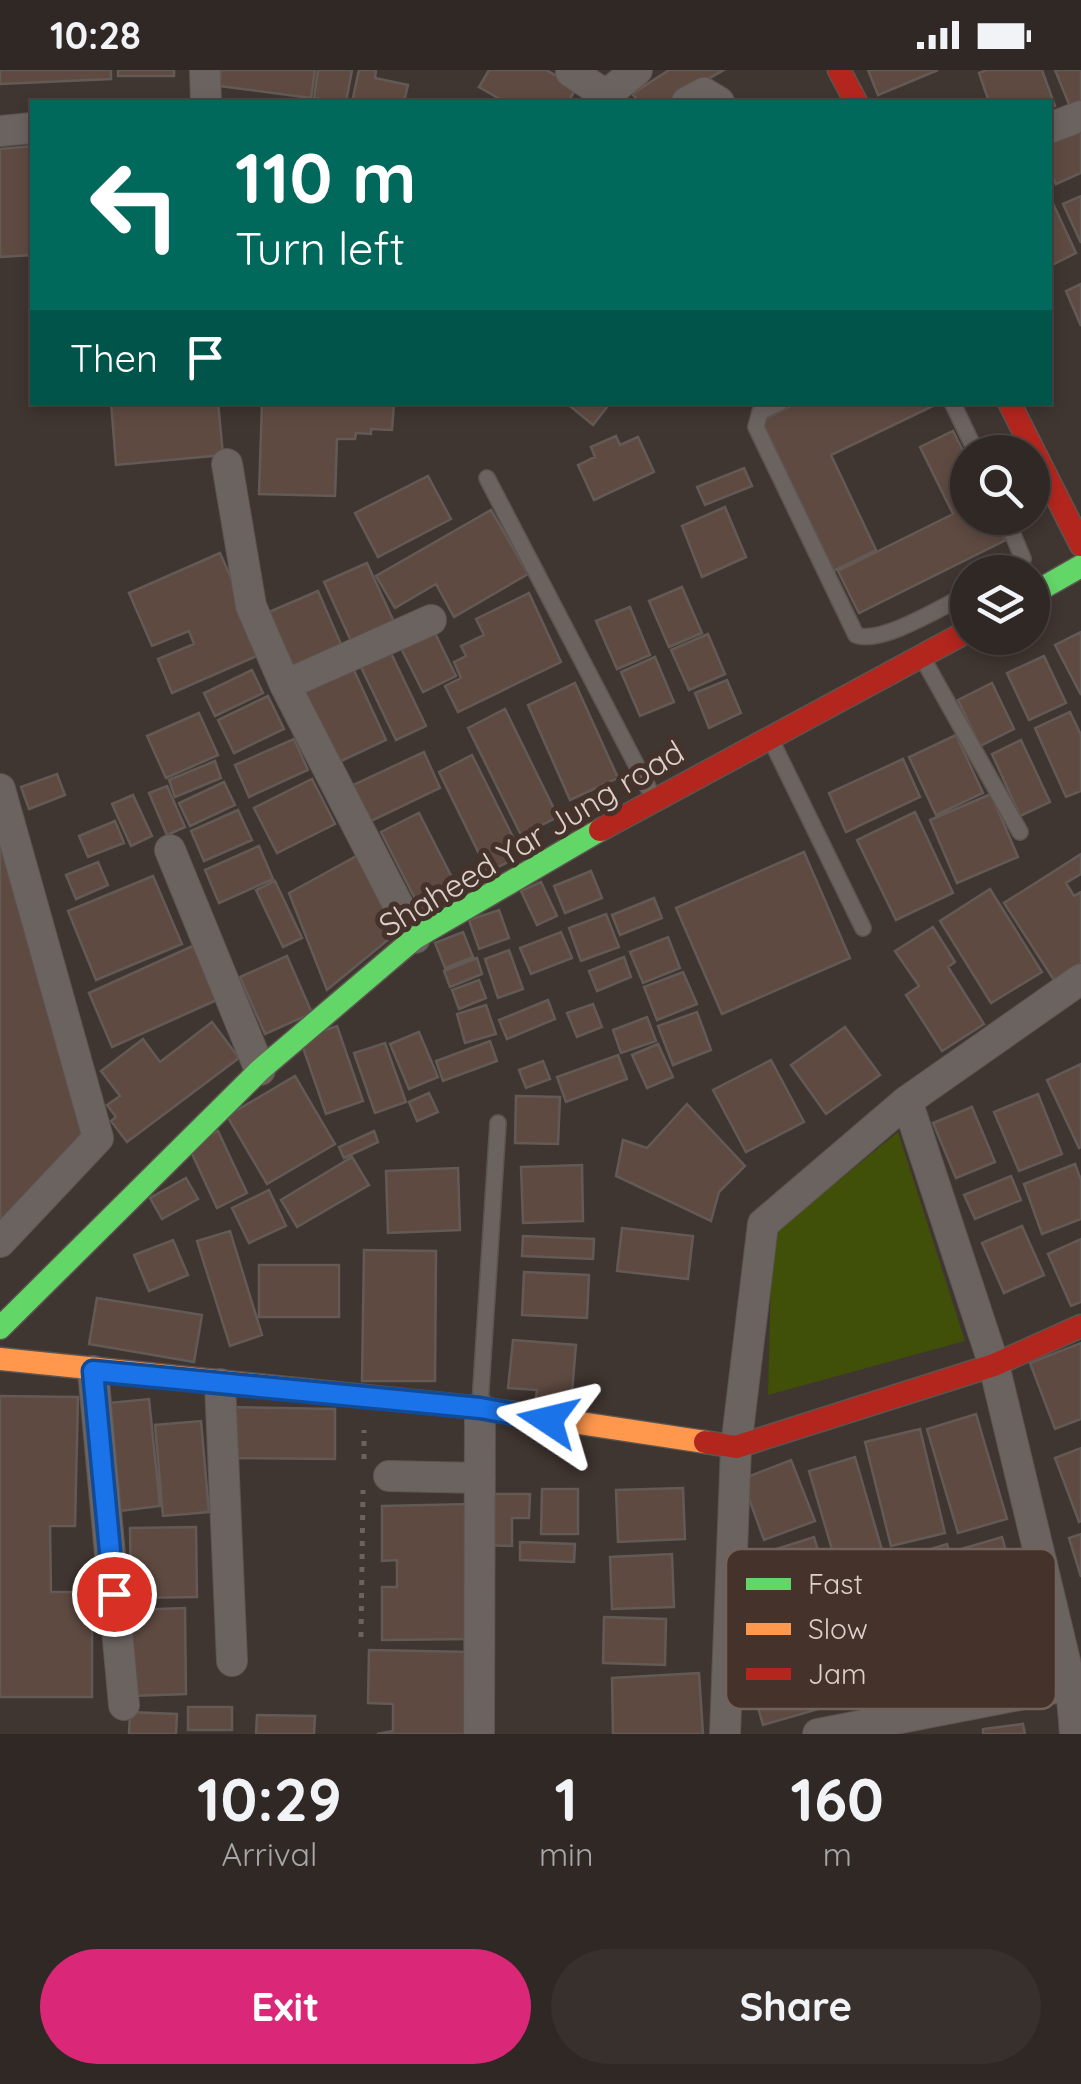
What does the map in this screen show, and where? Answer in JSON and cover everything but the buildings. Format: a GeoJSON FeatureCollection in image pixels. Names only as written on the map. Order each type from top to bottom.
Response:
{"type":"FeatureCollection","features":[{"type":"Feature","properties":{"kind":"street"},"geometry":{"type":"LineString","coordinates":[[205,70],[206,100]]}},
{"type":"Feature","properties":{"kind":"street"},"geometry":{"type":"LineString","coordinates":[[570,72],[606,95],[637,70]]}},
{"type":"Feature","properties":{"kind":"street"},"geometry":{"type":"LineString","coordinates":[[839,70],[855,100]]}},
{"type":"Feature","properties":{"kind":"street"},"geometry":{"type":"LineString","coordinates":[[691,100],[704,93],[716,100]]}},
{"type":"Feature","properties":{"kind":"street"},"geometry":{"type":"LineString","coordinates":[[1052,127],[1081,116]]}},
{"type":"Feature","properties":{"kind":"street"},"geometry":{"type":"LineString","coordinates":[[0,131],[30,128]]}},
{"type":"Feature","properties":{"kind":"street"},"geometry":{"type":"LineString","coordinates":[[1010,405],[1081,545]]}},
{"type":"Feature","properties":{"kind":"street"},"geometry":{"type":"LineString","coordinates":[[226,464],[252,606],[285,685],[415,938]]}},
{"type":"Feature","properties":{"kind":"street"},"geometry":{"type":"LineString","coordinates":[[1050,584],[1081,566]]}},
{"type":"Feature","properties":{"kind":"street"},"geometry":{"type":"LineString","coordinates":[[285,685],[431,620]]}},
{"type":"Feature","properties":{"kind":"street","name":"Shaheed Yar Jung road"},"geometry":{"type":"LineString","coordinates":[[2,1322],[260,1070],[415,938],[654,799],[950,641]]}},
{"type":"Feature","properties":{"kind":"street"},"geometry":{"type":"LineString","coordinates":[[0,789],[98,1138],[0,1242]]}},
{"type":"Feature","properties":{"kind":"street"},"geometry":{"type":"LineString","coordinates":[[170,850],[260,1070]]}},
{"type":"Feature","properties":{"kind":"street"},"geometry":{"type":"LineString","coordinates":[[732,1549],[736,1446],[763,1224],[907,1101],[1081,979]]}},
{"type":"Feature","properties":{"kind":"street"},"geometry":{"type":"LineString","coordinates":[[907,1101],[994,1365],[1041,1549]]}},
{"type":"Feature","properties":{"kind":"street"},"geometry":{"type":"LineString","coordinates":[[0,1359],[480,1408],[736,1446],[994,1365],[1081,1326]]}},
{"type":"Feature","properties":{"kind":"street"},"geometry":{"type":"LineString","coordinates":[[93,1371],[124,1706]]}},
{"type":"Feature","properties":{"kind":"street"},"geometry":{"type":"LineString","coordinates":[[220,1384],[232,1661]]}},
{"type":"Feature","properties":{"kind":"street"},"geometry":{"type":"LineString","coordinates":[[479,1734],[480,1408]]}},
{"type":"Feature","properties":{"kind":"street"},"geometry":{"type":"LineString","coordinates":[[389,1476],[480,1478]]}},
{"type":"Feature","properties":{"kind":"street"},"geometry":{"type":"LineString","coordinates":[[1056,1606],[1076,1684],[1075,1734]]}},
{"type":"Feature","properties":{"kind":"street"},"geometry":{"type":"LineString","coordinates":[[725,1734],[726,1708]]}},
{"type":"Feature","properties":{"kind":"street"},"geometry":{"type":"LineString","coordinates":[[818,1734],[947,1709]]}},
{"type":"Feature","properties":{"kind":"lane"},"geometry":{"type":"LineString","coordinates":[[775,405],[760,412],[756,427],[856,635],[869,638],[950,603]]}},
{"type":"Feature","properties":{"kind":"lane"},"geometry":{"type":"LineString","coordinates":[[953,405],[968,435]]}},
{"type":"Feature","properties":{"kind":"lane"},"geometry":{"type":"LineString","coordinates":[[486,478],[654,799]]}},
{"type":"Feature","properties":{"kind":"lane"},"geometry":{"type":"LineString","coordinates":[[916,620],[927,654],[1020,832]]}},
{"type":"Feature","properties":{"kind":"lane"},"geometry":{"type":"LineString","coordinates":[[770,736],[863,928]]}},
{"type":"Feature","properties":{"kind":"lane"},"geometry":{"type":"LineString","coordinates":[[480,1408],[498,1123]]}},
{"type":"Feature","properties":{"kind":"path"},"geometry":{"type":"LineString","coordinates":[[361,1637],[364,1396]]}},
{"type":"Feature","properties":{"kind":"green space"},"geometry":{"type":"Polygon","coordinates":[[[898,1132],[965,1341],[768,1395],[772,1235],[898,1132]]]}},
{"type":"Feature","properties":{"kind":"traffic: fast"},"geometry":{"type":"LineString","coordinates":[[1050,584],[1081,566]]}},
{"type":"Feature","properties":{"kind":"traffic: fast"},"geometry":{"type":"LineString","coordinates":[[0,1328],[260,1070],[415,938],[600,830]]}},
{"type":"Feature","properties":{"kind":"traffic: slow"},"geometry":{"type":"LineString","coordinates":[[0,1359],[480,1408],[705,1442]]}},
{"type":"Feature","properties":{"kind":"traffic: jam"},"geometry":{"type":"LineString","coordinates":[[839,70],[855,100]]}},
{"type":"Feature","properties":{"kind":"traffic: jam"},"geometry":{"type":"LineString","coordinates":[[1011,405],[1081,545]]}},
{"type":"Feature","properties":{"kind":"traffic: jam"},"geometry":{"type":"LineString","coordinates":[[600,830],[950,641]]}},
{"type":"Feature","properties":{"kind":"traffic: jam"},"geometry":{"type":"LineString","coordinates":[[705,1442],[736,1447],[994,1365],[1081,1326]]}},
{"type":"Feature","properties":{"kind":"route"},"geometry":{"type":"LineString","coordinates":[[114,1594],[93,1371],[480,1408],[548,1420]]}}]}
